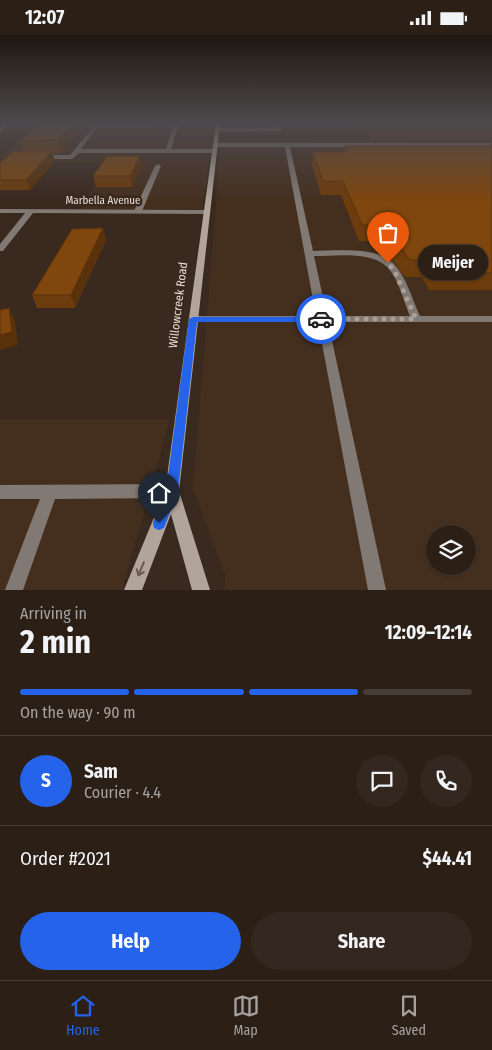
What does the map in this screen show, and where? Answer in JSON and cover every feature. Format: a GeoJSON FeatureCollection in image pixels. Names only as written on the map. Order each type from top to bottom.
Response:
{"type":"FeatureCollection","features":[{"type":"Feature","properties":{"kind":"main road","name":"Willowcreek Road"},"geometry":{"type":"LineString","coordinates":[[133,590],[172,491],[215,150]]}},
{"type":"Feature","properties":{"kind":"main road","name":"Willowcreek Road"},"geometry":{"type":"LineString","coordinates":[[172,491],[201,590]]}},
{"type":"Feature","properties":{"kind":"street"},"geometry":{"type":"LineString","coordinates":[[33,157],[72,157],[77,151],[185,150]]}},
{"type":"Feature","properties":{"kind":"street"},"geometry":{"type":"LineString","coordinates":[[288,150],[377,590]]}},
{"type":"Feature","properties":{"kind":"street"},"geometry":{"type":"LineString","coordinates":[[138,211],[158,166]]}},
{"type":"Feature","properties":{"kind":"street","name":"Marbella Avenue"},"geometry":{"type":"LineString","coordinates":[[0,211],[206,212]]}},
{"type":"Feature","properties":{"kind":"street"},"geometry":{"type":"LineString","coordinates":[[0,249],[30,211]]}},
{"type":"Feature","properties":{"kind":"street"},"geometry":{"type":"LineString","coordinates":[[309,255],[358,254],[371,256],[388,263],[395,272],[416,319]]}},
{"type":"Feature","properties":{"kind":"street"},"geometry":{"type":"LineString","coordinates":[[193,319],[492,319]]}},
{"type":"Feature","properties":{"kind":"street"},"geometry":{"type":"LineString","coordinates":[[0,492],[172,491]]}},
{"type":"Feature","properties":{"kind":"street"},"geometry":{"type":"LineString","coordinates":[[14,590],[50,492]]}},
{"type":"Feature","properties":{"kind":"shaded area"},"geometry":{"type":"Polygon","coordinates":[[[7,150],[211,150],[202,209],[81,209],[108,163],[0,162],[0,156],[7,150]]]}},
{"type":"Feature","properties":{"kind":"shaded area"},"geometry":{"type":"Polygon","coordinates":[[[220,150],[492,150],[492,590],[225,590],[225,575],[193,489],[220,150]]]}},
{"type":"Feature","properties":{"kind":"shaded area"},"geometry":{"type":"Polygon","coordinates":[[[0,419],[170,419],[122,590],[0,590],[0,419]]]}},
{"type":"Feature","properties":{"kind":"building"},"geometry":{"type":"Polygon","coordinates":[[[347,150],[492,150],[492,273],[435,273],[428,260],[410,260],[399,245],[389,239],[382,225],[362,225],[343,181],[323,181],[313,152],[348,152],[347,150]]]}},
{"type":"Feature","properties":{"kind":"building"},"geometry":{"type":"Polygon","coordinates":[[[13,151],[52,151],[26,180],[0,180],[0,163],[13,151]]]}},
{"type":"Feature","properties":{"kind":"building"},"geometry":{"type":"Polygon","coordinates":[[[107,156],[140,156],[130,176],[93,176],[107,156]]]}},
{"type":"Feature","properties":{"kind":"building"},"geometry":{"type":"Polygon","coordinates":[[[103,228],[71,295],[32,295],[72,229],[103,228]]]}},
{"type":"Feature","properties":{"kind":"building"},"geometry":{"type":"Polygon","coordinates":[[[9,308],[12,332],[0,335],[0,310],[9,308]]]}},
{"type":"Feature","properties":{"kind":"way so far"},"geometry":{"type":"LineString","coordinates":[[321,319],[416,319],[395,272],[388,263]]}},
{"type":"Feature","properties":{"kind":"place","name":"Meijer"},"geometry":{"type":"Point","coordinates":[388,263]}},
{"type":"Feature","properties":{"kind":"route"},"geometry":{"type":"LineString","coordinates":[[159,523],[172,491],[193,319],[321,319]]}}]}
